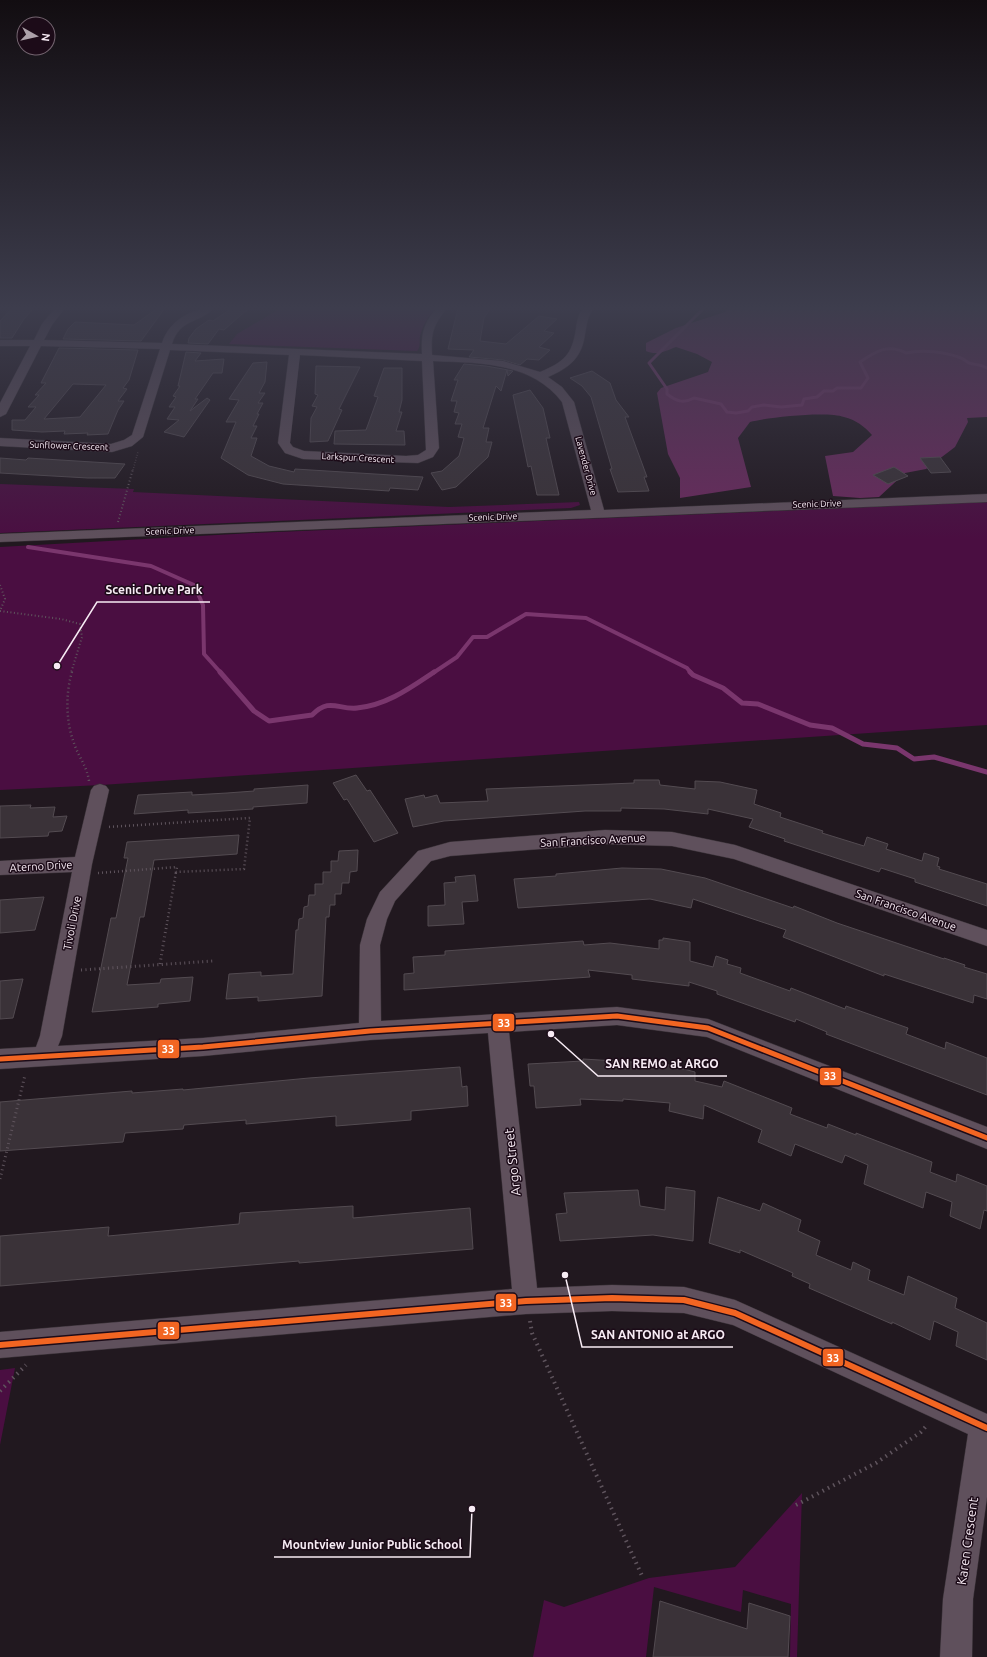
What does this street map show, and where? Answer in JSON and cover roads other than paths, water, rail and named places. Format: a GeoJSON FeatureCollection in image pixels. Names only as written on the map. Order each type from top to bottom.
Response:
{"type":"FeatureCollection","features":[{"type":"Feature","properties":{"kind":"street"},"geometry":{"type":"LineString","coordinates":[[0,414],[15,385]]}},
{"type":"Feature","properties":{"kind":"street","name":"Sunflower Crescent"},"geometry":{"type":"LineString","coordinates":[[0,442],[102,448],[116,447],[128,443],[136,437],[153,385]]}},
{"type":"Feature","properties":{"kind":"street","name":"Larkspur Crescent"},"geometry":{"type":"LineString","coordinates":[[291,385],[285,446],[289,450],[297,454],[412,460],[427,456],[431,453],[433,448],[428,385]]}},
{"type":"Feature","properties":{"kind":"street","name":"Lavender Drive"},"geometry":{"type":"LineString","coordinates":[[552,385],[560,391],[568,402],[598,513]]}},
{"type":"Feature","properties":{"kind":"street","name":"Scenic Drive"},"geometry":{"type":"LineString","coordinates":[[0,538],[987,498]]}},
{"type":"Feature","properties":{"kind":"street","name":"Tivoli Drive"},"geometry":{"type":"LineString","coordinates":[[44,1056],[51,1036],[89,869],[100,790]]}},
{"type":"Feature","properties":{"kind":"street","name":"San Francisco Avenue"},"geometry":{"type":"LineString","coordinates":[[370,1031],[370,945],[380,911],[387,897],[425,856],[450,849],[605,837],[672,839],[735,852],[987,938]]}},
{"type":"Feature","properties":{"kind":"street","name":"Aterno Drive"},"geometry":{"type":"LineString","coordinates":[[0,868],[89,869]]}},
{"type":"Feature","properties":{"kind":"street"},"geometry":{"type":"LineString","coordinates":[[0,1059],[202,1047],[370,1031],[617,1016],[708,1028],[987,1138]]}},
{"type":"Feature","properties":{"kind":"street","name":"Argo Street"},"geometry":{"type":"LineString","coordinates":[[498,1023],[526,1301]]}},
{"type":"Feature","properties":{"kind":"street"},"geometry":{"type":"LineString","coordinates":[[0,1345],[526,1301],[612,1298],[684,1300],[735,1313],[985,1427]]}},
{"type":"Feature","properties":{"kind":"street","name":"Karen Crescent"},"geometry":{"type":"LineString","coordinates":[[956,1657],[958,1599],[985,1427]]}},
{"type":"Feature","properties":{"kind":"waterway"},"geometry":{"type":"LineString","coordinates":[[664,385],[667,389],[667,394],[677,400],[686,401],[694,398],[721,404],[727,412],[736,413],[748,411],[752,407],[764,405],[781,407],[802,405],[804,399],[817,397],[824,391],[833,391],[837,388],[861,388],[863,385]]}},
{"type":"Feature","properties":{"kind":"waterway"},"geometry":{"type":"LineString","coordinates":[[28,547],[151,566],[194,585],[203,605],[204,654],[221,673]]}},
{"type":"Feature","properties":{"kind":"waterway"},"geometry":{"type":"LineString","coordinates":[[433,673],[457,657],[473,637],[487,637],[526,614],[586,618],[687,668],[691,673]]}},
{"type":"Feature","properties":{"kind":"waterway"},"geometry":{"type":"LineString","coordinates":[[220,672],[254,711],[269,721],[312,715],[318,710],[329,705],[350,708],[368,706],[388,700],[398,695],[434,672]]}},
{"type":"Feature","properties":{"kind":"waterway"},"geometry":{"type":"LineString","coordinates":[[691,673],[723,688],[742,703],[758,704],[810,725],[832,728],[863,744],[897,748],[914,759],[934,757],[987,772]]}},
{"type":"Feature","properties":{"kind":"place","name":"Scenic Drive Park"},"geometry":{"type":"Point","coordinates":[57,666]}},
{"type":"Feature","properties":{"kind":"place","name":"SAN REMO at ARGO"},"geometry":{"type":"Point","coordinates":[551,1034]}},
{"type":"Feature","properties":{"kind":"place","name":"SAN ANTONIO at ARGO"},"geometry":{"type":"Point","coordinates":[565,1275]}},
{"type":"Feature","properties":{"kind":"place","name":"Mountview Junior Public School"},"geometry":{"type":"Point","coordinates":[472,1509]}}]}
